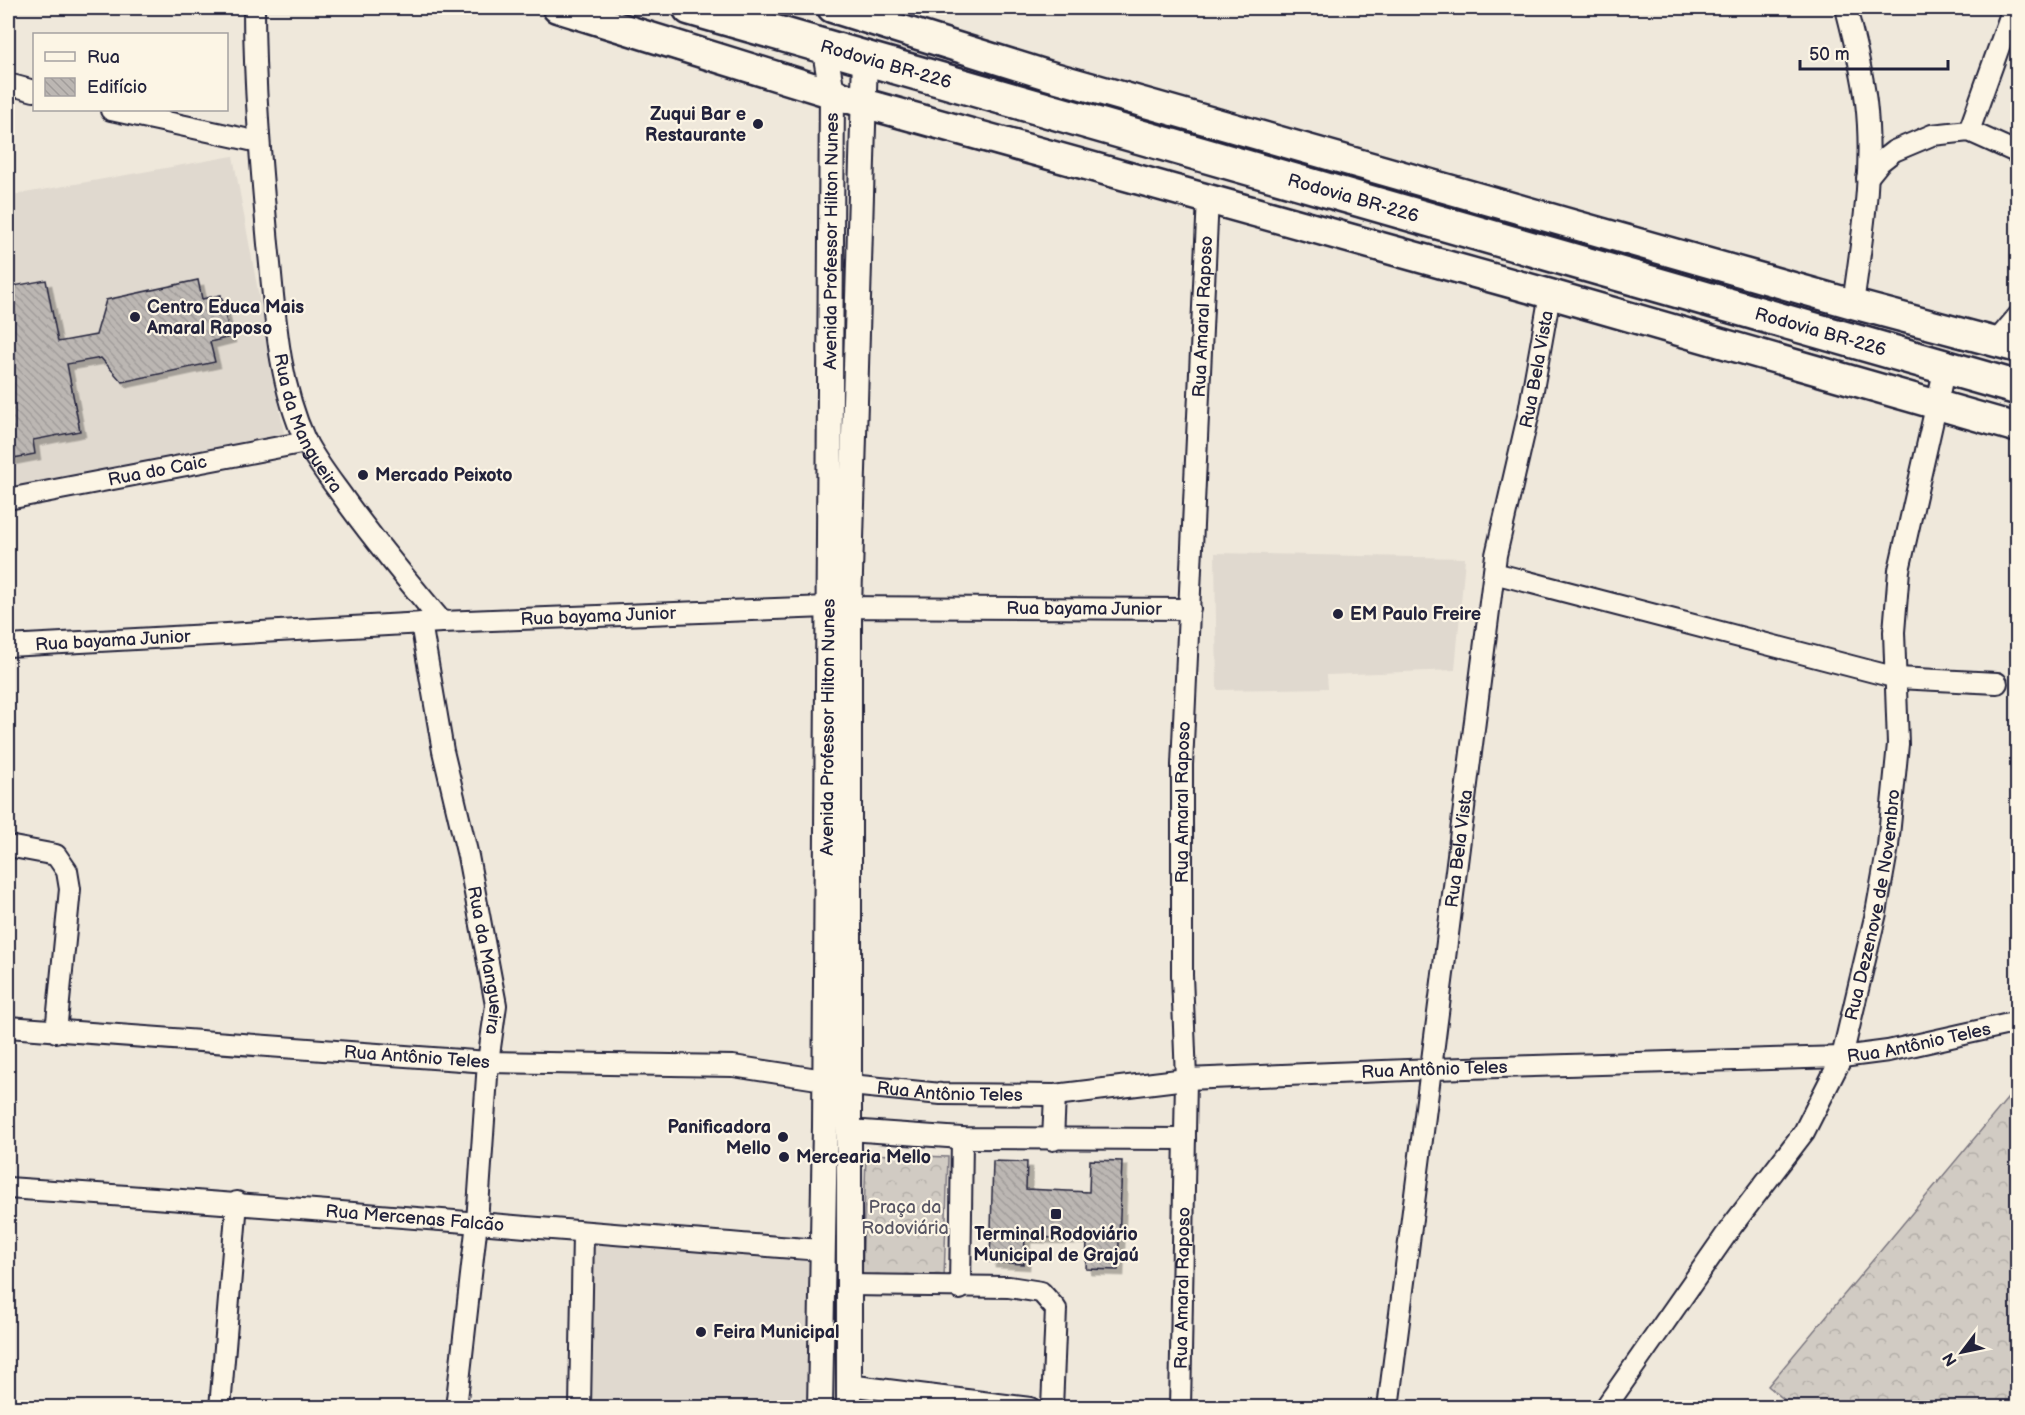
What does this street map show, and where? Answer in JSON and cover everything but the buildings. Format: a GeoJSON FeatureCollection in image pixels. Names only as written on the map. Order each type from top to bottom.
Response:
{"type":"FeatureCollection","features":[{"type":"Feature","properties":{"kind":"highway","name":"Rodovia BR-226"},"geometry":{"type":"LineString","coordinates":[[690,8],[2018,388]]}},
{"type":"Feature","properties":{"kind":"main road"},"geometry":{"type":"LineString","coordinates":[[557,8],[863,103],[1550,294],[2018,428]]}},
{"type":"Feature","properties":{"kind":"main road"},"geometry":{"type":"LineString","coordinates":[[832,8],[1047,75],[1853,304],[2007,345]]}},
{"type":"Feature","properties":{"kind":"street","name":"Rua da Mangueira"},"geometry":{"type":"LineString","coordinates":[[254,8],[255,97],[279,353],[294,412],[306,442],[352,511],[442,622]]}},
{"type":"Feature","properties":{"kind":"street"},"geometry":{"type":"LineString","coordinates":[[1846,8],[1866,103],[1868,178],[1853,304]]}},
{"type":"Feature","properties":{"kind":"street"},"geometry":{"type":"LineString","coordinates":[[1969,131],[2013,8]]}},
{"type":"Feature","properties":{"kind":"street","name":"Avenida Professor Hilton Nunes"},"geometry":{"type":"LineString","coordinates":[[824,46],[832,92],[838,608],[850,1085],[848,1396]]}},
{"type":"Feature","properties":{"kind":"street","name":"Avenida Professor Hilton Nunes"},"geometry":{"type":"LineString","coordinates":[[820,1407],[824,1080],[838,608],[865,57]]}},
{"type":"Feature","properties":{"kind":"street"},"geometry":{"type":"LineString","coordinates":[[8,84],[33,91]]}},
{"type":"Feature","properties":{"kind":"street"},"geometry":{"type":"LineString","coordinates":[[116,111],[259,142]]}},
{"type":"Feature","properties":{"kind":"street"},"geometry":{"type":"LineString","coordinates":[[1868,178],[1880,162],[1915,140],[1932,135],[1969,131],[2018,153]]}},
{"type":"Feature","properties":{"kind":"street","name":"Rua Amaral Raposo"},"geometry":{"type":"LineString","coordinates":[[1180,1407],[1186,1080],[1182,975],[1182,765],[1208,198]]}},
{"type":"Feature","properties":{"kind":"street","name":"Rua Bela Vista"},"geometry":{"type":"LineString","coordinates":[[1389,1407],[1494,573],[1529,411],[1550,294]]}},
{"type":"Feature","properties":{"kind":"street"},"geometry":{"type":"LineString","coordinates":[[2007,345],[2018,316]]}},
{"type":"Feature","properties":{"kind":"street","name":"Rua Dezenove de Novembro"},"geometry":{"type":"LineString","coordinates":[[1605,1407],[1732,1226],[1804,1132],[1842,1057],[1876,913],[1888,846],[1898,744],[1895,609],[1899,570],[1945,367]]}},
{"type":"Feature","properties":{"kind":"street","name":"Rua do Caic"},"geometry":{"type":"LineString","coordinates":[[8,499],[306,442]]}},
{"type":"Feature","properties":{"kind":"street"},"geometry":{"type":"LineString","coordinates":[[1494,573],[1897,678],[1997,683]]}},
{"type":"Feature","properties":{"kind":"street","name":"Rua bayama Junior"},"geometry":{"type":"LineString","coordinates":[[8,646],[442,622],[838,608],[1190,609]]}},
{"type":"Feature","properties":{"kind":"street","name":"Rua da Mangueira"},"geometry":{"type":"LineString","coordinates":[[421,623],[443,751],[496,1005],[488,1062],[477,1222],[456,1407]]}},
{"type":"Feature","properties":{"kind":"street"},"geometry":{"type":"LineString","coordinates":[[8,846],[56,855],[67,871],[69,905],[56,1032]]}},
{"type":"Feature","properties":{"kind":"street","name":"Rua Antônio Teles"},"geometry":{"type":"LineString","coordinates":[[850,1085],[940,1094],[1055,1095],[1186,1080],[1433,1069],[1842,1057],[1888,1051],[2018,1023]]}},
{"type":"Feature","properties":{"kind":"street","name":"Rua Antônio Teles"},"geometry":{"type":"LineString","coordinates":[[8,1027],[488,1062],[733,1066],[824,1080]]}},
{"type":"Feature","properties":{"kind":"street"},"geometry":{"type":"LineString","coordinates":[[824,1080],[850,1085]]}},
{"type":"Feature","properties":{"kind":"street"},"geometry":{"type":"LineString","coordinates":[[1053,1140],[1055,1095]]}},
{"type":"Feature","properties":{"kind":"street"},"geometry":{"type":"LineString","coordinates":[[825,1127],[963,1138],[1185,1139]]}},
{"type":"Feature","properties":{"kind":"street"},"geometry":{"type":"LineString","coordinates":[[960,1288],[963,1138]]}},
{"type":"Feature","properties":{"kind":"street","name":"Rua Mercenas Falcão"},"geometry":{"type":"LineString","coordinates":[[8,1188],[237,1202],[583,1233],[822,1250]]}},
{"type":"Feature","properties":{"kind":"street"},"geometry":{"type":"LineString","coordinates":[[220,1407],[237,1202]]}},
{"type":"Feature","properties":{"kind":"street"},"geometry":{"type":"LineString","coordinates":[[580,1407],[583,1233]]}},
{"type":"Feature","properties":{"kind":"street"},"geometry":{"type":"LineString","coordinates":[[821,1287],[848,1285],[1028,1288],[1041,1292],[1050,1299],[1056,1309],[1052,1407]]}},
{"type":"Feature","properties":{"kind":"street"},"geometry":{"type":"LineString","coordinates":[[820,1383],[848,1396],[1030,1407]]}},
{"type":"Feature","properties":{"kind":"shaded area","name":"Centro Educa Mais Amaral Raposo"},"geometry":{"type":"Polygon","coordinates":[[[233,156],[285,438],[8,488],[8,196],[233,156]]]}},
{"type":"Feature","properties":{"kind":"shaded area","name":"EM Paulo Freire"},"geometry":{"type":"Polygon","coordinates":[[[1215,553],[1465,558],[1455,670],[1327,675],[1328,688],[1217,690],[1215,553]]]}},
{"type":"Feature","properties":{"kind":"shaded area","name":"Feira Municipal"},"geometry":{"type":"Polygon","coordinates":[[[589,1240],[814,1257],[813,1407],[587,1408],[589,1240]]]}},
{"type":"Feature","properties":{"kind":"green space"},"geometry":{"type":"Polygon","coordinates":[[[2017,1087],[2017,1407],[1793,1407],[1768,1386],[2017,1087]]]}},
{"type":"Feature","properties":{"kind":"green space","name":"Praça da Rodoviária"},"geometry":{"type":"Polygon","coordinates":[[[866,1154],[948,1157],[944,1280],[862,1277],[866,1154]]]}},
{"type":"Feature","properties":{"kind":"place","name":"Zuqui Bar e Restaurante"},"geometry":{"type":"Point","coordinates":[758,124]}},
{"type":"Feature","properties":{"kind":"place","name":"Centro Educa Mais Amaral Raposo"},"geometry":{"type":"Point","coordinates":[135,317]}},
{"type":"Feature","properties":{"kind":"place","name":"Mercado Peixoto"},"geometry":{"type":"Point","coordinates":[363,475]}},
{"type":"Feature","properties":{"kind":"place","name":"EM Paulo Freire"},"geometry":{"type":"Point","coordinates":[1338,614]}},
{"type":"Feature","properties":{"kind":"place","name":"Panificadora Mello"},"geometry":{"type":"Point","coordinates":[783,1137]}},
{"type":"Feature","properties":{"kind":"place","name":"Mercearia Mello"},"geometry":{"type":"Point","coordinates":[784,1157]}},
{"type":"Feature","properties":{"kind":"place","name":"Terminal Rodoviário Municipal de Grajaú"},"geometry":{"type":"Point","coordinates":[1056,1214]}},
{"type":"Feature","properties":{"kind":"place","name":"Feira Municipal"},"geometry":{"type":"Point","coordinates":[701,1332]}}]}
